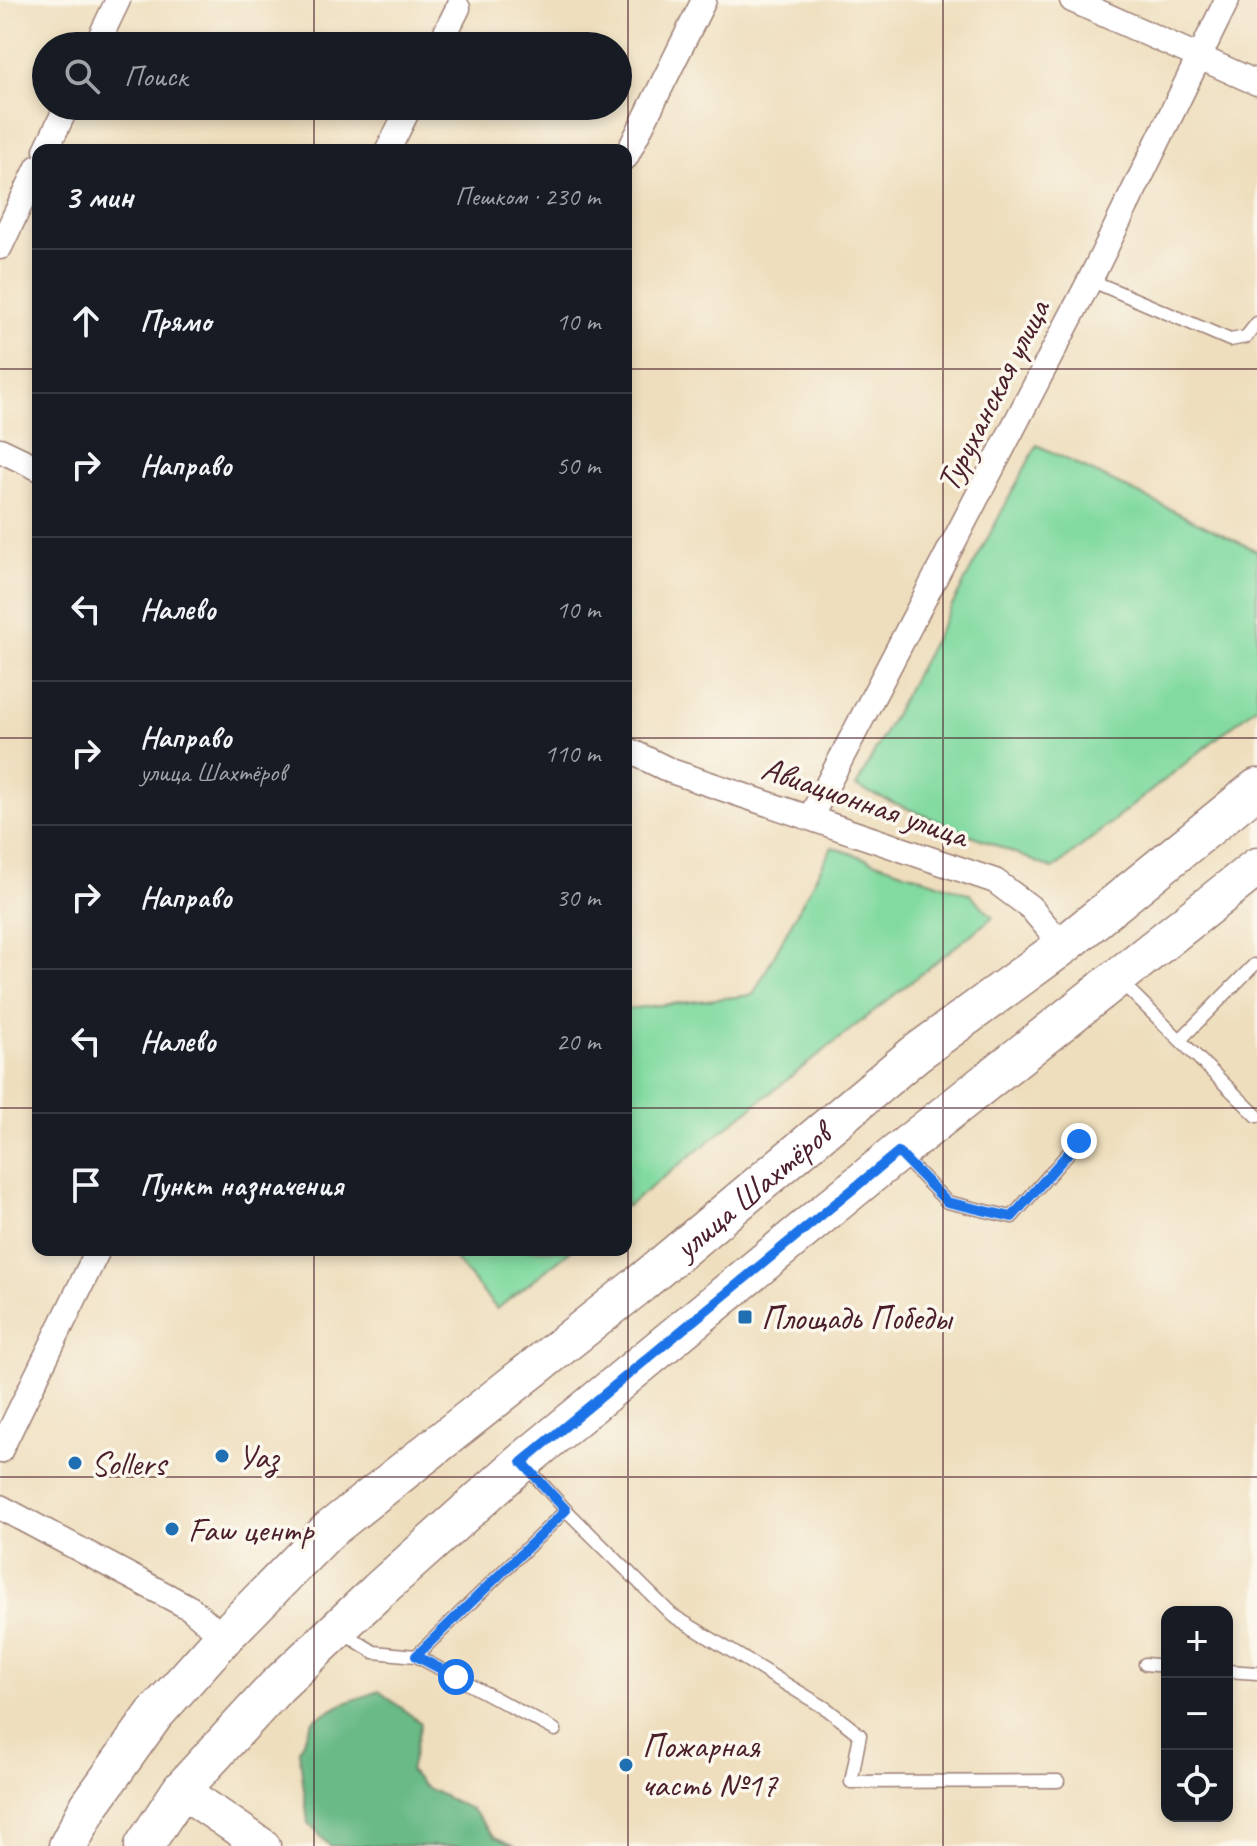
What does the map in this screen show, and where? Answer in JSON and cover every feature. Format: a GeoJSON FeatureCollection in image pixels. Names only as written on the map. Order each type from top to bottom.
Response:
{"type":"FeatureCollection","features":[{"type":"Feature","properties":{"kind":"main road","name":"улица Шахтёров"},"geometry":{"type":"LineString","coordinates":[[68,1846],[89,1806],[135,1740],[224,1637],[328,1531],[640,1284],[915,1054],[1063,946],[1257,788]]}},
{"type":"Feature","properties":{"kind":"main road","name":"улица Шахтёров"},"geometry":{"type":"LineString","coordinates":[[144,1846],[181,1790],[277,1686],[522,1462],[898,1152],[1257,867]]}},
{"type":"Feature","properties":{"kind":"street"},"geometry":{"type":"LineString","coordinates":[[103,32],[118,0]]}},
{"type":"Feature","properties":{"kind":"street"},"geometry":{"type":"LineString","coordinates":[[632,145],[704,0]]}},
{"type":"Feature","properties":{"kind":"street"},"geometry":{"type":"LineString","coordinates":[[1072,0],[1257,83]]}},
{"type":"Feature","properties":{"kind":"street","name":"Туруханская улица"},"geometry":{"type":"LineString","coordinates":[[810,818],[1090,280],[1227,0]]}},
{"type":"Feature","properties":{"kind":"street"},"geometry":{"type":"LineString","coordinates":[[446,32],[458,8]]}},
{"type":"Feature","properties":{"kind":"street"},"geometry":{"type":"LineString","coordinates":[[49,144],[60,120]]}},
{"type":"Feature","properties":{"kind":"street"},"geometry":{"type":"LineString","coordinates":[[391,144],[403,120]]}},
{"type":"Feature","properties":{"kind":"street"},"geometry":{"type":"LineString","coordinates":[[0,247],[32,180]]}},
{"type":"Feature","properties":{"kind":"street"},"geometry":{"type":"LineString","coordinates":[[0,450],[32,465]]}},
{"type":"Feature","properties":{"kind":"street","name":"Авиационная улица"},"geometry":{"type":"LineString","coordinates":[[632,752],[671,771],[995,881],[1030,907],[1063,946]]}},
{"type":"Feature","properties":{"kind":"street"},"geometry":{"type":"LineString","coordinates":[[0,1451],[95,1256]]}},
{"type":"Feature","properties":{"kind":"street"},"geometry":{"type":"LineString","coordinates":[[0,1507],[190,1608],[224,1637]]}},
{"type":"Feature","properties":{"kind":"street"},"geometry":{"type":"LineString","coordinates":[[181,1790],[263,1846]]}},
{"type":"Feature","properties":{"kind":"lane"},"geometry":{"type":"LineString","coordinates":[[1090,280],[1230,340],[1246,337],[1257,323]]}},
{"type":"Feature","properties":{"kind":"lane"},"geometry":{"type":"LineString","coordinates":[[1180,1040],[1254,965]]}},
{"type":"Feature","properties":{"kind":"lane"},"geometry":{"type":"LineString","coordinates":[[1117,978],[1257,1116]]}},
{"type":"Feature","properties":{"kind":"lane"},"geometry":{"type":"LineString","coordinates":[[898,1152],[947,1202],[1012,1217],[1079,1141]]}},
{"type":"Feature","properties":{"kind":"lane"},"geometry":{"type":"LineString","coordinates":[[522,1462],[672,1615],[827,1709],[860,1735],[851,1782],[1058,1781]]}},
{"type":"Feature","properties":{"kind":"lane"},"geometry":{"type":"LineString","coordinates":[[416,1656],[566,1510]]}},
{"type":"Feature","properties":{"kind":"lane"},"geometry":{"type":"LineString","coordinates":[[338,1629],[374,1652],[416,1656],[555,1730]]}},
{"type":"Feature","properties":{"kind":"lane"},"geometry":{"type":"LineString","coordinates":[[1145,1664],[1161,1665]]}},
{"type":"Feature","properties":{"kind":"lane"},"geometry":{"type":"LineString","coordinates":[[1233,1671],[1257,1673]]}},
{"type":"Feature","properties":{"kind":"green space"},"geometry":{"type":"Polygon","coordinates":[[[1037,445],[1257,551],[1257,706],[1053,869],[856,787],[1037,445]]]}},
{"type":"Feature","properties":{"kind":"green space"},"geometry":{"type":"Polygon","coordinates":[[[832,847],[970,894],[993,917],[632,1202],[632,1008],[753,995],[832,847]]]}},
{"type":"Feature","properties":{"kind":"green space"},"geometry":{"type":"Polygon","coordinates":[[[452,1256],[563,1256],[497,1309],[452,1256]]]}},
{"type":"Feature","properties":{"kind":"green space"},"geometry":{"type":"Polygon","coordinates":[[[379,1691],[421,1723],[410,1771],[423,1786],[472,1810],[495,1837],[515,1846],[330,1846],[308,1823],[299,1749],[314,1719],[345,1703],[379,1691]]]}},
{"type":"Feature","properties":{"kind":"place","name":"Площадь Победы"},"geometry":{"type":"Point","coordinates":[745,1317]}},
{"type":"Feature","properties":{"kind":"place","name":"Уаз"},"geometry":{"type":"Point","coordinates":[222,1456]}},
{"type":"Feature","properties":{"kind":"place","name":"Sollers"},"geometry":{"type":"Point","coordinates":[75,1463]}},
{"type":"Feature","properties":{"kind":"place","name":"Faw центр"},"geometry":{"type":"Point","coordinates":[172,1529]}},
{"type":"Feature","properties":{"kind":"place","name":"Пожарная часть №17"},"geometry":{"type":"Point","coordinates":[626,1765]}},
{"type":"Feature","properties":{"kind":"route"},"geometry":{"type":"LineString","coordinates":[[456,1677],[416,1656],[566,1510],[522,1462],[898,1152],[947,1202],[1012,1217],[1079,1141]]}}]}
